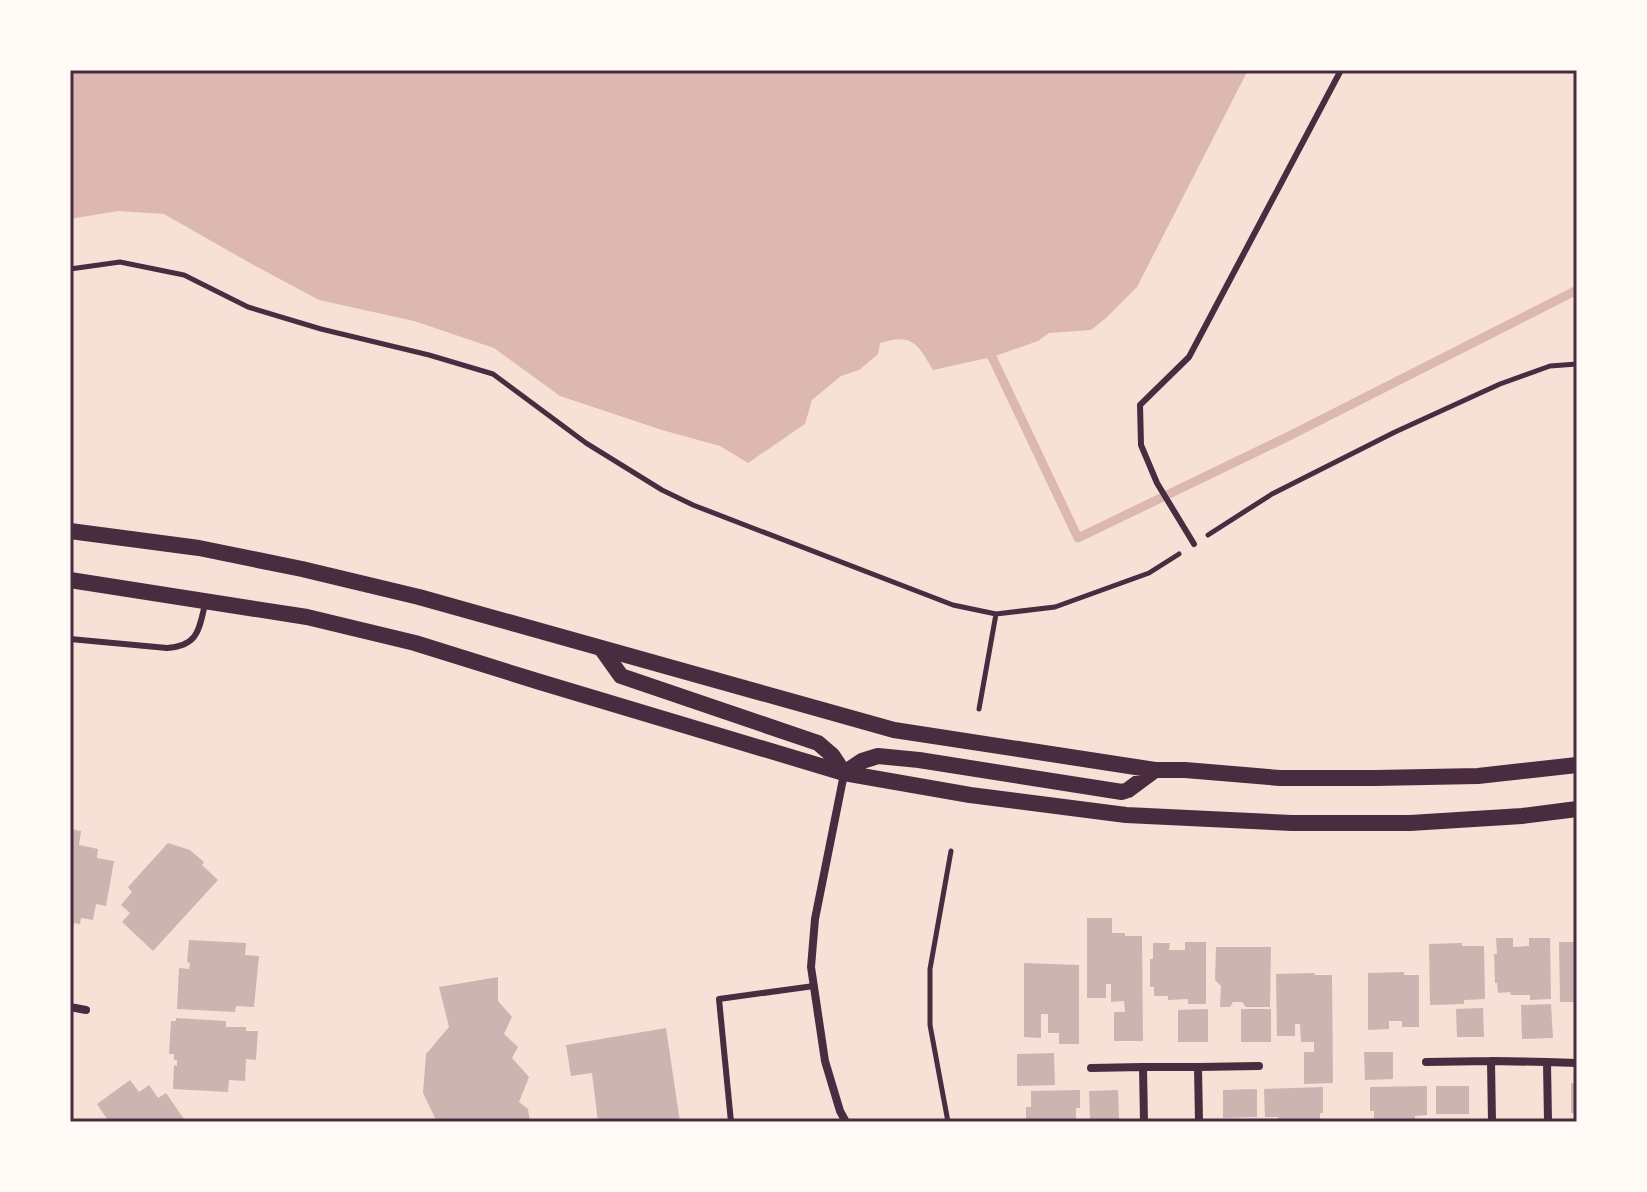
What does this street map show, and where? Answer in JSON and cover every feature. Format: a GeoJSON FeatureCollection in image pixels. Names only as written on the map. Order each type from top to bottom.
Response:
{"type":"FeatureCollection","features":[{"type":"Feature","properties":{"kind":"main road"},"geometry":{"type":"LineString","coordinates":[[70,531],[199,548],[419,597],[894,730],[1155,770],[1280,778],[1478,776],[1577,765]]}},
{"type":"Feature","properties":{"kind":"main road"},"geometry":{"type":"LineString","coordinates":[[70,580],[307,617],[415,643],[844,773],[970,795],[1141,816],[1292,823],[1410,823],[1577,809]]}},
{"type":"Feature","properties":{"kind":"main road"},"geometry":{"type":"LineString","coordinates":[[601,648],[621,676],[818,743],[832,755],[844,773]]}},
{"type":"Feature","properties":{"kind":"main road"},"geometry":{"type":"LineString","coordinates":[[844,773],[862,761],[878,756],[1122,792],[1155,770]]}},
{"type":"Feature","properties":{"kind":"street"},"geometry":{"type":"LineString","coordinates":[[844,773],[815,919],[811,967],[825,1061],[846,1122]]}},
{"type":"Feature","properties":{"kind":"street"},"geometry":{"type":"LineString","coordinates":[[70,1007],[86,1010]]}},
{"type":"Feature","properties":{"kind":"street"},"geometry":{"type":"LineString","coordinates":[[1491,1061],[1492,1122]]}},
{"type":"Feature","properties":{"kind":"street"},"geometry":{"type":"LineString","coordinates":[[1426,1062],[1577,1063]]}},
{"type":"Feature","properties":{"kind":"street"},"geometry":{"type":"LineString","coordinates":[[1547,1062],[1548,1122]]}},
{"type":"Feature","properties":{"kind":"street"},"geometry":{"type":"LineString","coordinates":[[1091,1068],[1259,1066]]}},
{"type":"Feature","properties":{"kind":"street"},"geometry":{"type":"LineString","coordinates":[[1143,1067],[1144,1122]]}},
{"type":"Feature","properties":{"kind":"street"},"geometry":{"type":"LineString","coordinates":[[1198,1067],[1199,1122]]}},
{"type":"Feature","properties":{"kind":"lane"},"geometry":{"type":"LineString","coordinates":[[1194,544],[1157,483],[1141,445],[1140,405],[1189,357],[1341,70]]}},
{"type":"Feature","properties":{"kind":"lane"},"geometry":{"type":"LineString","coordinates":[[70,639],[181,647],[192,641],[200,629],[206,600]]}},
{"type":"Feature","properties":{"kind":"lane"},"geometry":{"type":"LineString","coordinates":[[731,1122],[719,999],[814,986]]}},
{"type":"Feature","properties":{"kind":"path"},"geometry":{"type":"LineString","coordinates":[[70,269],[120,262],[184,275],[248,307],[493,374],[586,443],[662,490],[693,505],[953,605],[996,614],[1055,607],[1149,573],[1272,494],[1395,432],[1500,384],[1550,366],[1577,364]]}},
{"type":"Feature","properties":{"kind":"path"},"geometry":{"type":"LineString","coordinates":[[979,709],[996,614]]}},
{"type":"Feature","properties":{"kind":"path"},"geometry":{"type":"LineString","coordinates":[[948,1122],[930,1025],[930,969],[951,851]]}},
{"type":"Feature","properties":{"kind":"shaded area"},"geometry":{"type":"Polygon","coordinates":[[[70,70],[1248,70],[1137,287],[1091,330],[1049,333],[1038,341],[992,357],[933,370],[918,347],[907,340],[880,343],[878,354],[859,370],[841,376],[812,400],[805,424],[748,463],[720,446],[560,396],[494,348],[414,321],[319,300],[164,214],[118,211],[70,219],[70,70]]]}},
{"type":"Feature","properties":{"kind":"building"},"geometry":{"type":"Polygon","coordinates":[[[70,829],[81,831],[79,845],[98,849],[97,858],[114,861],[106,906],[96,904],[93,920],[81,918],[80,924],[74,923],[73,929],[70,928],[70,829]]]}},
{"type":"Feature","properties":{"kind":"building"},"geometry":{"type":"Polygon","coordinates":[[[168,843],[190,850],[218,880],[153,951],[122,922],[130,913],[121,905],[132,892],[128,887],[168,843]]]}},
{"type":"Feature","properties":{"kind":"building"},"geometry":{"type":"Polygon","coordinates":[[[1087,918],[1112,918],[1112,933],[1142,936],[1143,1041],[1114,1041],[1114,1012],[1125,1012],[1124,1001],[1111,1002],[1111,984],[1106,984],[1106,998],[1087,998],[1087,918]]]}},
{"type":"Feature","properties":{"kind":"building"},"geometry":{"type":"Polygon","coordinates":[[[1496,938],[1513,938],[1513,947],[1529,946],[1529,938],[1550,938],[1551,999],[1530,1000],[1530,995],[1498,993],[1495,983],[1496,938]]]}},
{"type":"Feature","properties":{"kind":"building"},"geometry":{"type":"Polygon","coordinates":[[[189,940],[246,943],[245,955],[259,956],[254,1007],[236,1006],[235,1012],[177,1009],[179,968],[189,969],[189,940]]]}},
{"type":"Feature","properties":{"kind":"building"},"geometry":{"type":"Polygon","coordinates":[[[1185,942],[1206,942],[1206,1004],[1188,1004],[1188,999],[1168,1000],[1168,996],[1154,996],[1154,987],[1150,987],[1153,943],[1170,943],[1169,950],[1185,950],[1185,942]]]}},
{"type":"Feature","properties":{"kind":"building"},"geometry":{"type":"Polygon","coordinates":[[[1559,942],[1577,942],[1577,999],[1574,1002],[1560,1002],[1559,942]]]}},
{"type":"Feature","properties":{"kind":"building"},"geometry":{"type":"Polygon","coordinates":[[[1462,943],[1462,946],[1484,946],[1485,999],[1464,1000],[1464,1004],[1430,1005],[1429,944],[1462,943]]]}},
{"type":"Feature","properties":{"kind":"building"},"geometry":{"type":"Polygon","coordinates":[[[1216,947],[1271,947],[1270,1007],[1246,1007],[1242,1002],[1233,1002],[1230,1007],[1220,1007],[1221,986],[1215,980],[1216,947]]]}},
{"type":"Feature","properties":{"kind":"building"},"geometry":{"type":"Polygon","coordinates":[[[1024,963],[1079,965],[1079,1044],[1059,1044],[1059,1033],[1048,1033],[1048,1014],[1041,1014],[1041,1038],[1024,1037],[1024,963]]]}},
{"type":"Feature","properties":{"kind":"building"},"geometry":{"type":"Polygon","coordinates":[[[1404,972],[1404,975],[1419,975],[1419,1027],[1402,1027],[1402,1021],[1389,1021],[1389,1029],[1368,1030],[1368,973],[1404,972]]]}},
{"type":"Feature","properties":{"kind":"building"},"geometry":{"type":"Polygon","coordinates":[[[1276,974],[1332,975],[1333,1083],[1304,1084],[1304,1052],[1314,1052],[1314,1042],[1301,1042],[1300,1024],[1295,1024],[1295,1036],[1277,1036],[1276,974]]]}},
{"type":"Feature","properties":{"kind":"building"},"geometry":{"type":"Polygon","coordinates":[[[498,977],[498,1001],[512,1017],[504,1034],[518,1047],[512,1058],[529,1077],[519,1102],[528,1109],[530,1122],[437,1122],[423,1093],[426,1054],[449,1027],[439,987],[498,977]]]}},
{"type":"Feature","properties":{"kind":"building"},"geometry":{"type":"Polygon","coordinates":[[[1551,1004],[1553,1038],[1522,1039],[1521,1005],[1551,1004]]]}},
{"type":"Feature","properties":{"kind":"building"},"geometry":{"type":"Polygon","coordinates":[[[1483,1008],[1484,1037],[1457,1037],[1456,1009],[1483,1008]]]}},
{"type":"Feature","properties":{"kind":"building"},"geometry":{"type":"Polygon","coordinates":[[[1208,1009],[1208,1042],[1178,1042],[1178,1010],[1208,1009]]]}},
{"type":"Feature","properties":{"kind":"building"},"geometry":{"type":"Polygon","coordinates":[[[1241,1009],[1271,1009],[1271,1042],[1241,1042],[1241,1009]]]}},
{"type":"Feature","properties":{"kind":"building"},"geometry":{"type":"Polygon","coordinates":[[[176,1018],[226,1021],[226,1027],[246,1027],[246,1031],[258,1031],[256,1060],[246,1059],[245,1081],[229,1080],[228,1092],[173,1089],[177,1060],[174,1060],[174,1054],[169,1054],[171,1021],[176,1021],[176,1018]]]}},
{"type":"Feature","properties":{"kind":"building"},"geometry":{"type":"Polygon","coordinates":[[[666,1028],[680,1122],[598,1122],[592,1073],[571,1076],[566,1045],[666,1028]]]}},
{"type":"Feature","properties":{"kind":"building"},"geometry":{"type":"Polygon","coordinates":[[[1364,1052],[1393,1052],[1393,1079],[1365,1080],[1364,1052]]]}},
{"type":"Feature","properties":{"kind":"building"},"geometry":{"type":"Polygon","coordinates":[[[1054,1053],[1055,1085],[1017,1086],[1017,1054],[1054,1053]]]}},
{"type":"Feature","properties":{"kind":"building"},"geometry":{"type":"Polygon","coordinates":[[[130,1080],[139,1092],[149,1085],[158,1098],[166,1093],[186,1122],[109,1122],[97,1104],[130,1080]]]}},
{"type":"Feature","properties":{"kind":"building"},"geometry":{"type":"Polygon","coordinates":[[[1571,1083],[1577,1083],[1577,1113],[1571,1113],[1571,1083]]]}},
{"type":"Feature","properties":{"kind":"building"},"geometry":{"type":"Polygon","coordinates":[[[1427,1086],[1427,1115],[1415,1116],[1415,1122],[1374,1122],[1374,1111],[1370,1111],[1370,1087],[1427,1086]]]}},
{"type":"Feature","properties":{"kind":"building"},"geometry":{"type":"Polygon","coordinates":[[[1436,1086],[1469,1086],[1469,1114],[1436,1114],[1436,1086]]]}},
{"type":"Feature","properties":{"kind":"building"},"geometry":{"type":"Polygon","coordinates":[[[1323,1087],[1320,1122],[1278,1122],[1278,1117],[1265,1117],[1264,1089],[1323,1087]]]}},
{"type":"Feature","properties":{"kind":"building"},"geometry":{"type":"Polygon","coordinates":[[[1257,1089],[1257,1117],[1223,1118],[1223,1090],[1257,1089]]]}},
{"type":"Feature","properties":{"kind":"building"},"geometry":{"type":"Polygon","coordinates":[[[1080,1090],[1076,1122],[1026,1121],[1026,1107],[1031,1107],[1031,1091],[1080,1090]]]}},
{"type":"Feature","properties":{"kind":"building"},"geometry":{"type":"Polygon","coordinates":[[[1118,1090],[1119,1119],[1090,1119],[1089,1091],[1118,1090]]]}},
{"type":"Feature","properties":{"kind":"waterway"},"geometry":{"type":"LineString","coordinates":[[985,349],[992,357],[1078,538],[1289,436],[1577,290]]}}]}
